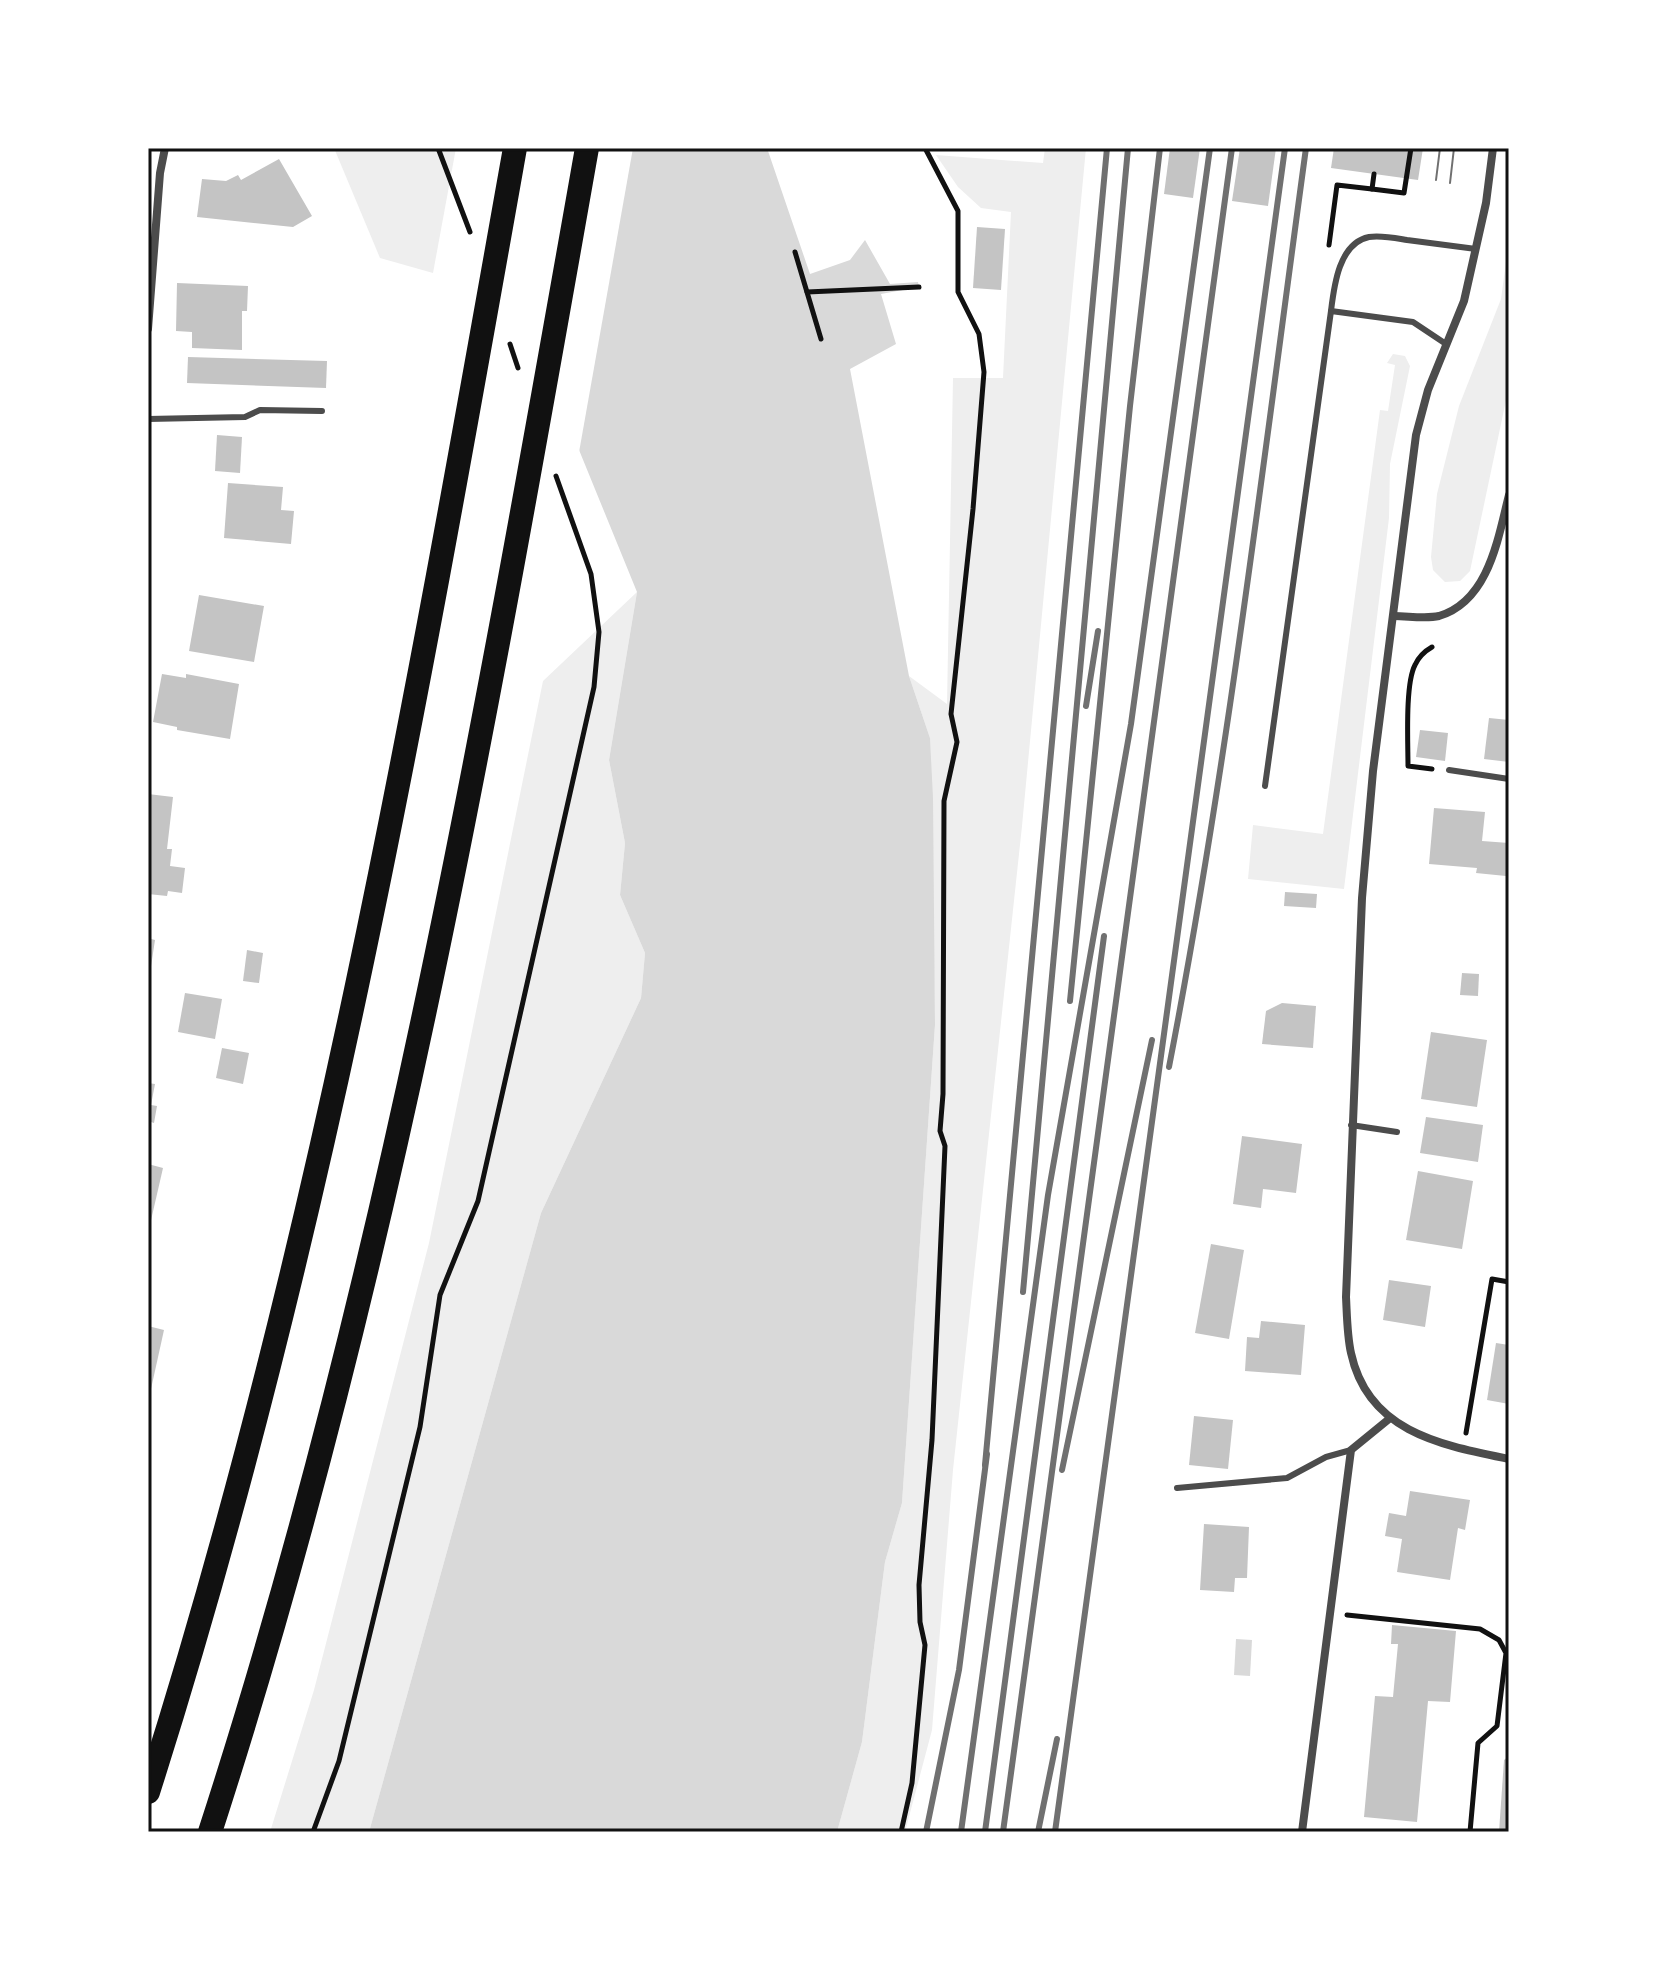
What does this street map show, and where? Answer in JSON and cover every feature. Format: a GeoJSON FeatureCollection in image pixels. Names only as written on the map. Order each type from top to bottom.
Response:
{"type":"FeatureCollection","features":[{"type":"Feature","properties":{"kind":"highway"},"geometry":{"type":"LineString","coordinates":[[148,1792],[227,1524],[306,1210],[382,864],[515,148]]}},
{"type":"Feature","properties":{"kind":"highway"},"geometry":{"type":"LineString","coordinates":[[210,1832],[296,1542],[376,1227],[449,894],[536,440],[587,148]]}},
{"type":"Feature","properties":{"kind":"street"},"geometry":{"type":"LineString","coordinates":[[148,329],[152,217],[165,148]]}},
{"type":"Feature","properties":{"kind":"street"},"geometry":{"type":"LineString","coordinates":[[1493,148],[1486,203],[1464,301],[1428,390],[1416,435],[1373,771],[1362,898],[1346,1297],[1351,1353],[1365,1390],[1389,1419],[1429,1440],[1509,1459]]}},
{"type":"Feature","properties":{"kind":"street"},"geometry":{"type":"LineString","coordinates":[[1394,616],[1437,616],[1452,610],[1471,596],[1493,560],[1509,495]]}},
{"type":"Feature","properties":{"kind":"street"},"geometry":{"type":"LineString","coordinates":[[1302,1832],[1351,1450],[1389,1419]]}},
{"type":"Feature","properties":{"kind":"lane"},"geometry":{"type":"LineString","coordinates":[[1265,786],[1334,284],[1340,266],[1360,240],[1378,236],[1476,249]]}},
{"type":"Feature","properties":{"kind":"lane"},"geometry":{"type":"LineString","coordinates":[[1331,311],[1413,322],[1446,344]]}},
{"type":"Feature","properties":{"kind":"lane"},"geometry":{"type":"LineString","coordinates":[[148,419],[245,417],[260,410],[322,411]]}},
{"type":"Feature","properties":{"kind":"lane"},"geometry":{"type":"LineString","coordinates":[[1449,770],[1509,779]]}},
{"type":"Feature","properties":{"kind":"lane"},"geometry":{"type":"LineString","coordinates":[[1351,1125],[1397,1132]]}},
{"type":"Feature","properties":{"kind":"lane"},"geometry":{"type":"LineString","coordinates":[[1177,1488],[1287,1478],[1326,1457],[1351,1450]]}},
{"type":"Feature","properties":{"kind":"path"},"geometry":{"type":"LineString","coordinates":[[438,148],[473,239]]}},
{"type":"Feature","properties":{"kind":"path"},"geometry":{"type":"LineString","coordinates":[[901,1832],[912,1783],[925,1645],[920,1622],[919,1585],[932,1440],[945,1146],[940,1131],[943,1094],[944,801],[957,742],[951,714],[984,372],[979,334],[958,292],[958,211],[925,148]]}},
{"type":"Feature","properties":{"kind":"path"},"geometry":{"type":"LineString","coordinates":[[1337,185],[1404,193],[1411,148]]}},
{"type":"Feature","properties":{"kind":"path"},"geometry":{"type":"LineString","coordinates":[[1372,189],[1374,174]]}},
{"type":"Feature","properties":{"kind":"path"},"geometry":{"type":"LineString","coordinates":[[795,252],[821,339]]}},
{"type":"Feature","properties":{"kind":"path"},"geometry":{"type":"LineString","coordinates":[[807,292],[919,287]]}},
{"type":"Feature","properties":{"kind":"path"},"geometry":{"type":"LineString","coordinates":[[509,341],[519,370]]}},
{"type":"Feature","properties":{"kind":"path"},"geometry":{"type":"LineString","coordinates":[[313,1832],[339,1761],[420,1427],[440,1295],[478,1201],[594,687],[599,632],[591,574],[555,472]]}},
{"type":"Feature","properties":{"kind":"path"},"geometry":{"type":"LineString","coordinates":[[1408,766],[1410,684],[1414,666],[1423,653],[1432,647]]}},
{"type":"Feature","properties":{"kind":"path"},"geometry":{"type":"LineString","coordinates":[[1463,1449],[1492,1279],[1509,1282]]}},
{"type":"Feature","properties":{"kind":"path"},"geometry":{"type":"LineString","coordinates":[[1330,1613],[1480,1629],[1499,1640],[1506,1653],[1497,1726],[1478,1743],[1470,1832]]}},
{"type":"Feature","properties":{"kind":"path"},"geometry":{"type":"LineString","coordinates":[[1500,1702],[1509,1696]]}},
{"type":"Feature","properties":{"kind":"shaded area"},"geometry":{"type":"Polygon","coordinates":[[[334,148],[456,148],[433,273],[380,258],[334,148]]]}},
{"type":"Feature","properties":{"kind":"shaded area"},"geometry":{"type":"Polygon","coordinates":[[[467,148],[767,148],[810,274],[850,260],[865,240],[890,284],[918,282],[919,287],[881,294],[896,344],[850,369],[909,676],[930,738],[935,1025],[902,1503],[885,1562],[862,1742],[837,1832],[369,1832],[541,1213],[641,998],[645,953],[620,895],[625,843],[609,760],[637,592],[577,445],[467,148]]]}},
{"type":"Feature","properties":{"kind":"shaded area"},"geometry":{"type":"Polygon","coordinates":[[[1045,148],[1086,148],[1022,826],[953,1470],[932,1730],[905,1832],[837,1832],[862,1742],[885,1562],[902,1503],[935,1025],[930,738],[909,676],[947,704],[953,378],[1003,378],[1011,212],[981,208],[958,187],[936,155],[1043,163],[1045,148]]]}},
{"type":"Feature","properties":{"kind":"shaded area"},"geometry":{"type":"Polygon","coordinates":[[[1509,240],[1509,386],[1470,571],[1460,581],[1445,582],[1433,570],[1431,557],[1437,494],[1459,406],[1501,299],[1509,240]]]}},
{"type":"Feature","properties":{"kind":"shaded area"},"geometry":{"type":"Polygon","coordinates":[[[1393,354],[1405,356],[1410,366],[1390,464],[1389,518],[1344,889],[1248,879],[1253,825],[1323,834],[1380,410],[1388,411],[1395,365],[1387,363],[1393,354]]]}},
{"type":"Feature","properties":{"kind":"shaded area"},"geometry":{"type":"Polygon","coordinates":[[[637,592],[609,760],[625,843],[620,895],[645,953],[641,998],[541,1213],[369,1832],[270,1832],[314,1690],[429,1243],[543,681],[637,592]]]}},
{"type":"Feature","properties":{"kind":"shaded area"},"geometry":{"type":"Polygon","coordinates":[[[1236,1639],[1252,1640],[1250,1676],[1234,1675],[1236,1639]]]}},
{"type":"Feature","properties":{"kind":"pier"},"geometry":{"type":"Polygon","coordinates":[[[467,148],[633,148],[578,458],[465,156],[467,148]]]}},
{"type":"Feature","properties":{"kind":"building"},"geometry":{"type":"Polygon","coordinates":[[[1170,148],[1200,148],[1193,198],[1164,194],[1170,148]]]}},
{"type":"Feature","properties":{"kind":"building"},"geometry":{"type":"Polygon","coordinates":[[[1240,148],[1276,148],[1268,206],[1232,201],[1240,148]]]}},
{"type":"Feature","properties":{"kind":"building"},"geometry":{"type":"Polygon","coordinates":[[[1334,148],[1423,148],[1418,180],[1331,168],[1334,148]]]}},
{"type":"Feature","properties":{"kind":"building"},"geometry":{"type":"Polygon","coordinates":[[[279,159],[312,216],[293,227],[197,217],[202,179],[226,181],[238,175],[241,180],[279,159]]]}},
{"type":"Feature","properties":{"kind":"building"},"geometry":{"type":"Polygon","coordinates":[[[977,227],[1005,229],[1001,290],[973,288],[977,227]]]}},
{"type":"Feature","properties":{"kind":"building"},"geometry":{"type":"Polygon","coordinates":[[[177,283],[248,286],[247,311],[242,311],[242,350],[192,348],[192,332],[176,331],[177,283]]]}},
{"type":"Feature","properties":{"kind":"building"},"geometry":{"type":"Polygon","coordinates":[[[188,357],[327,361],[326,388],[187,383],[188,357]]]}},
{"type":"Feature","properties":{"kind":"building"},"geometry":{"type":"Polygon","coordinates":[[[217,435],[242,437],[240,473],[215,471],[217,435]]]}},
{"type":"Feature","properties":{"kind":"building"},"geometry":{"type":"Polygon","coordinates":[[[228,483],[283,487],[281,510],[294,511],[291,544],[224,538],[228,483]]]}},
{"type":"Feature","properties":{"kind":"building"},"geometry":{"type":"Polygon","coordinates":[[[199,595],[264,606],[254,662],[189,651],[199,595]]]}},
{"type":"Feature","properties":{"kind":"building"},"geometry":{"type":"Polygon","coordinates":[[[162,674],[186,678],[186,674],[239,684],[230,739],[177,730],[177,727],[153,722],[162,674]]]}},
{"type":"Feature","properties":{"kind":"building"},"geometry":{"type":"Polygon","coordinates":[[[1489,718],[1509,720],[1509,762],[1484,759],[1489,718]]]}},
{"type":"Feature","properties":{"kind":"building"},"geometry":{"type":"Polygon","coordinates":[[[1420,730],[1448,733],[1445,761],[1416,757],[1420,730]]]}},
{"type":"Feature","properties":{"kind":"building"},"geometry":{"type":"Polygon","coordinates":[[[148,794],[173,797],[167,849],[172,849],[170,866],[185,868],[182,893],[168,891],[167,896],[148,894],[148,794]]]}},
{"type":"Feature","properties":{"kind":"building"},"geometry":{"type":"Polygon","coordinates":[[[1434,808],[1485,812],[1482,841],[1509,843],[1506,876],[1476,873],[1477,868],[1429,864],[1434,808]]]}},
{"type":"Feature","properties":{"kind":"building"},"geometry":{"type":"Polygon","coordinates":[[[1285,892],[1317,894],[1316,908],[1284,906],[1285,892]]]}},
{"type":"Feature","properties":{"kind":"building"},"geometry":{"type":"Polygon","coordinates":[[[148,938],[155,940],[150,973],[148,973],[148,938]]]}},
{"type":"Feature","properties":{"kind":"building"},"geometry":{"type":"Polygon","coordinates":[[[247,950],[263,953],[259,983],[243,981],[247,950]]]}},
{"type":"Feature","properties":{"kind":"building"},"geometry":{"type":"Polygon","coordinates":[[[1462,973],[1479,974],[1478,996],[1460,995],[1462,973]]]}},
{"type":"Feature","properties":{"kind":"building"},"geometry":{"type":"Polygon","coordinates":[[[185,993],[222,999],[215,1039],[178,1032],[185,993]]]}},
{"type":"Feature","properties":{"kind":"building"},"geometry":{"type":"Polygon","coordinates":[[[1282,1003],[1316,1006],[1313,1048],[1262,1044],[1266,1011],[1282,1003]]]}},
{"type":"Feature","properties":{"kind":"building"},"geometry":{"type":"Polygon","coordinates":[[[1431,1032],[1487,1040],[1477,1107],[1421,1099],[1431,1032]]]}},
{"type":"Feature","properties":{"kind":"building"},"geometry":{"type":"Polygon","coordinates":[[[222,1048],[249,1053],[243,1084],[216,1078],[222,1048]]]}},
{"type":"Feature","properties":{"kind":"building"},"geometry":{"type":"Polygon","coordinates":[[[148,1083],[155,1084],[151,1105],[157,1106],[154,1123],[148,1121],[148,1083]]]}},
{"type":"Feature","properties":{"kind":"building"},"geometry":{"type":"Polygon","coordinates":[[[1426,1117],[1483,1125],[1478,1162],[1420,1153],[1426,1117]]]}},
{"type":"Feature","properties":{"kind":"building"},"geometry":{"type":"Polygon","coordinates":[[[1242,1136],[1302,1144],[1296,1193],[1263,1189],[1261,1208],[1233,1204],[1242,1136]]]}},
{"type":"Feature","properties":{"kind":"building"},"geometry":{"type":"Polygon","coordinates":[[[148,1164],[163,1168],[149,1229],[148,1229],[148,1164]]]}},
{"type":"Feature","properties":{"kind":"building"},"geometry":{"type":"Polygon","coordinates":[[[1418,1171],[1473,1181],[1462,1249],[1406,1240],[1418,1171]]]}},
{"type":"Feature","properties":{"kind":"building"},"geometry":{"type":"Polygon","coordinates":[[[1211,1244],[1244,1250],[1229,1339],[1195,1333],[1211,1244]]]}},
{"type":"Feature","properties":{"kind":"building"},"geometry":{"type":"Polygon","coordinates":[[[1389,1280],[1431,1286],[1425,1327],[1383,1320],[1389,1280]]]}},
{"type":"Feature","properties":{"kind":"building"},"geometry":{"type":"Polygon","coordinates":[[[1261,1321],[1305,1325],[1301,1375],[1245,1371],[1247,1337],[1259,1338],[1261,1321]]]}},
{"type":"Feature","properties":{"kind":"building"},"geometry":{"type":"Polygon","coordinates":[[[148,1326],[164,1330],[149,1398],[148,1398],[148,1326]]]}},
{"type":"Feature","properties":{"kind":"building"},"geometry":{"type":"Polygon","coordinates":[[[1496,1343],[1509,1345],[1509,1404],[1487,1400],[1496,1343]]]}},
{"type":"Feature","properties":{"kind":"building"},"geometry":{"type":"Polygon","coordinates":[[[1194,1416],[1233,1420],[1228,1469],[1189,1465],[1194,1416]]]}},
{"type":"Feature","properties":{"kind":"building"},"geometry":{"type":"Polygon","coordinates":[[[1410,1491],[1470,1500],[1465,1530],[1458,1528],[1450,1580],[1397,1572],[1402,1539],[1385,1536],[1389,1513],[1406,1516],[1410,1491]]]}},
{"type":"Feature","properties":{"kind":"building"},"geometry":{"type":"Polygon","coordinates":[[[1204,1524],[1249,1527],[1247,1578],[1235,1578],[1234,1592],[1200,1590],[1204,1524]]]}},
{"type":"Feature","properties":{"kind":"building"},"geometry":{"type":"Polygon","coordinates":[[[1392,1625],[1456,1631],[1450,1702],[1428,1701],[1417,1822],[1364,1817],[1375,1696],[1393,1697],[1398,1644],[1391,1644],[1392,1625]]]}},
{"type":"Feature","properties":{"kind":"building"},"geometry":{"type":"Polygon","coordinates":[[[1509,1756],[1509,1832],[1499,1832],[1504,1760],[1509,1756]]]}},
{"type":"Feature","properties":{"kind":"tram line"},"geometry":{"type":"LineString","coordinates":[[1436,180],[1440,148]]}},
{"type":"Feature","properties":{"kind":"tram line"},"geometry":{"type":"LineString","coordinates":[[1450,183],[1454,148]]}},
{"type":"Feature","properties":{"kind":"railway"},"geometry":{"type":"LineString","coordinates":[[985,1465],[1107,148]]}},
{"type":"Feature","properties":{"kind":"railway"},"geometry":{"type":"LineString","coordinates":[[1023,1292],[1128,148]]}},
{"type":"Feature","properties":{"kind":"railway"},"geometry":{"type":"LineString","coordinates":[[1070,1001],[1130,406],[1160,148]]}},
{"type":"Feature","properties":{"kind":"railway"},"geometry":{"type":"LineString","coordinates":[[961,1832],[1048,1195],[1131,724],[1210,148]]}},
{"type":"Feature","properties":{"kind":"railway"},"geometry":{"type":"LineString","coordinates":[[1003,1832],[1232,148]]}},
{"type":"Feature","properties":{"kind":"railway"},"geometry":{"type":"LineString","coordinates":[[1055,1832],[1285,148]]}},
{"type":"Feature","properties":{"kind":"railway"},"geometry":{"type":"LineString","coordinates":[[1169,1067],[1227,724],[1306,148]]}},
{"type":"Feature","properties":{"kind":"railway"},"geometry":{"type":"LineString","coordinates":[[1086,706],[1098,631]]}},
{"type":"Feature","properties":{"kind":"railway"},"geometry":{"type":"LineString","coordinates":[[985,1832],[1104,936]]}},
{"type":"Feature","properties":{"kind":"railway"},"geometry":{"type":"LineString","coordinates":[[1062,1470],[1152,1040]]}},
{"type":"Feature","properties":{"kind":"railway"},"geometry":{"type":"LineString","coordinates":[[926,1832],[959,1670],[987,1454]]}},
{"type":"Feature","properties":{"kind":"railway"},"geometry":{"type":"LineString","coordinates":[[1038,1832],[1057,1739]]}}]}
